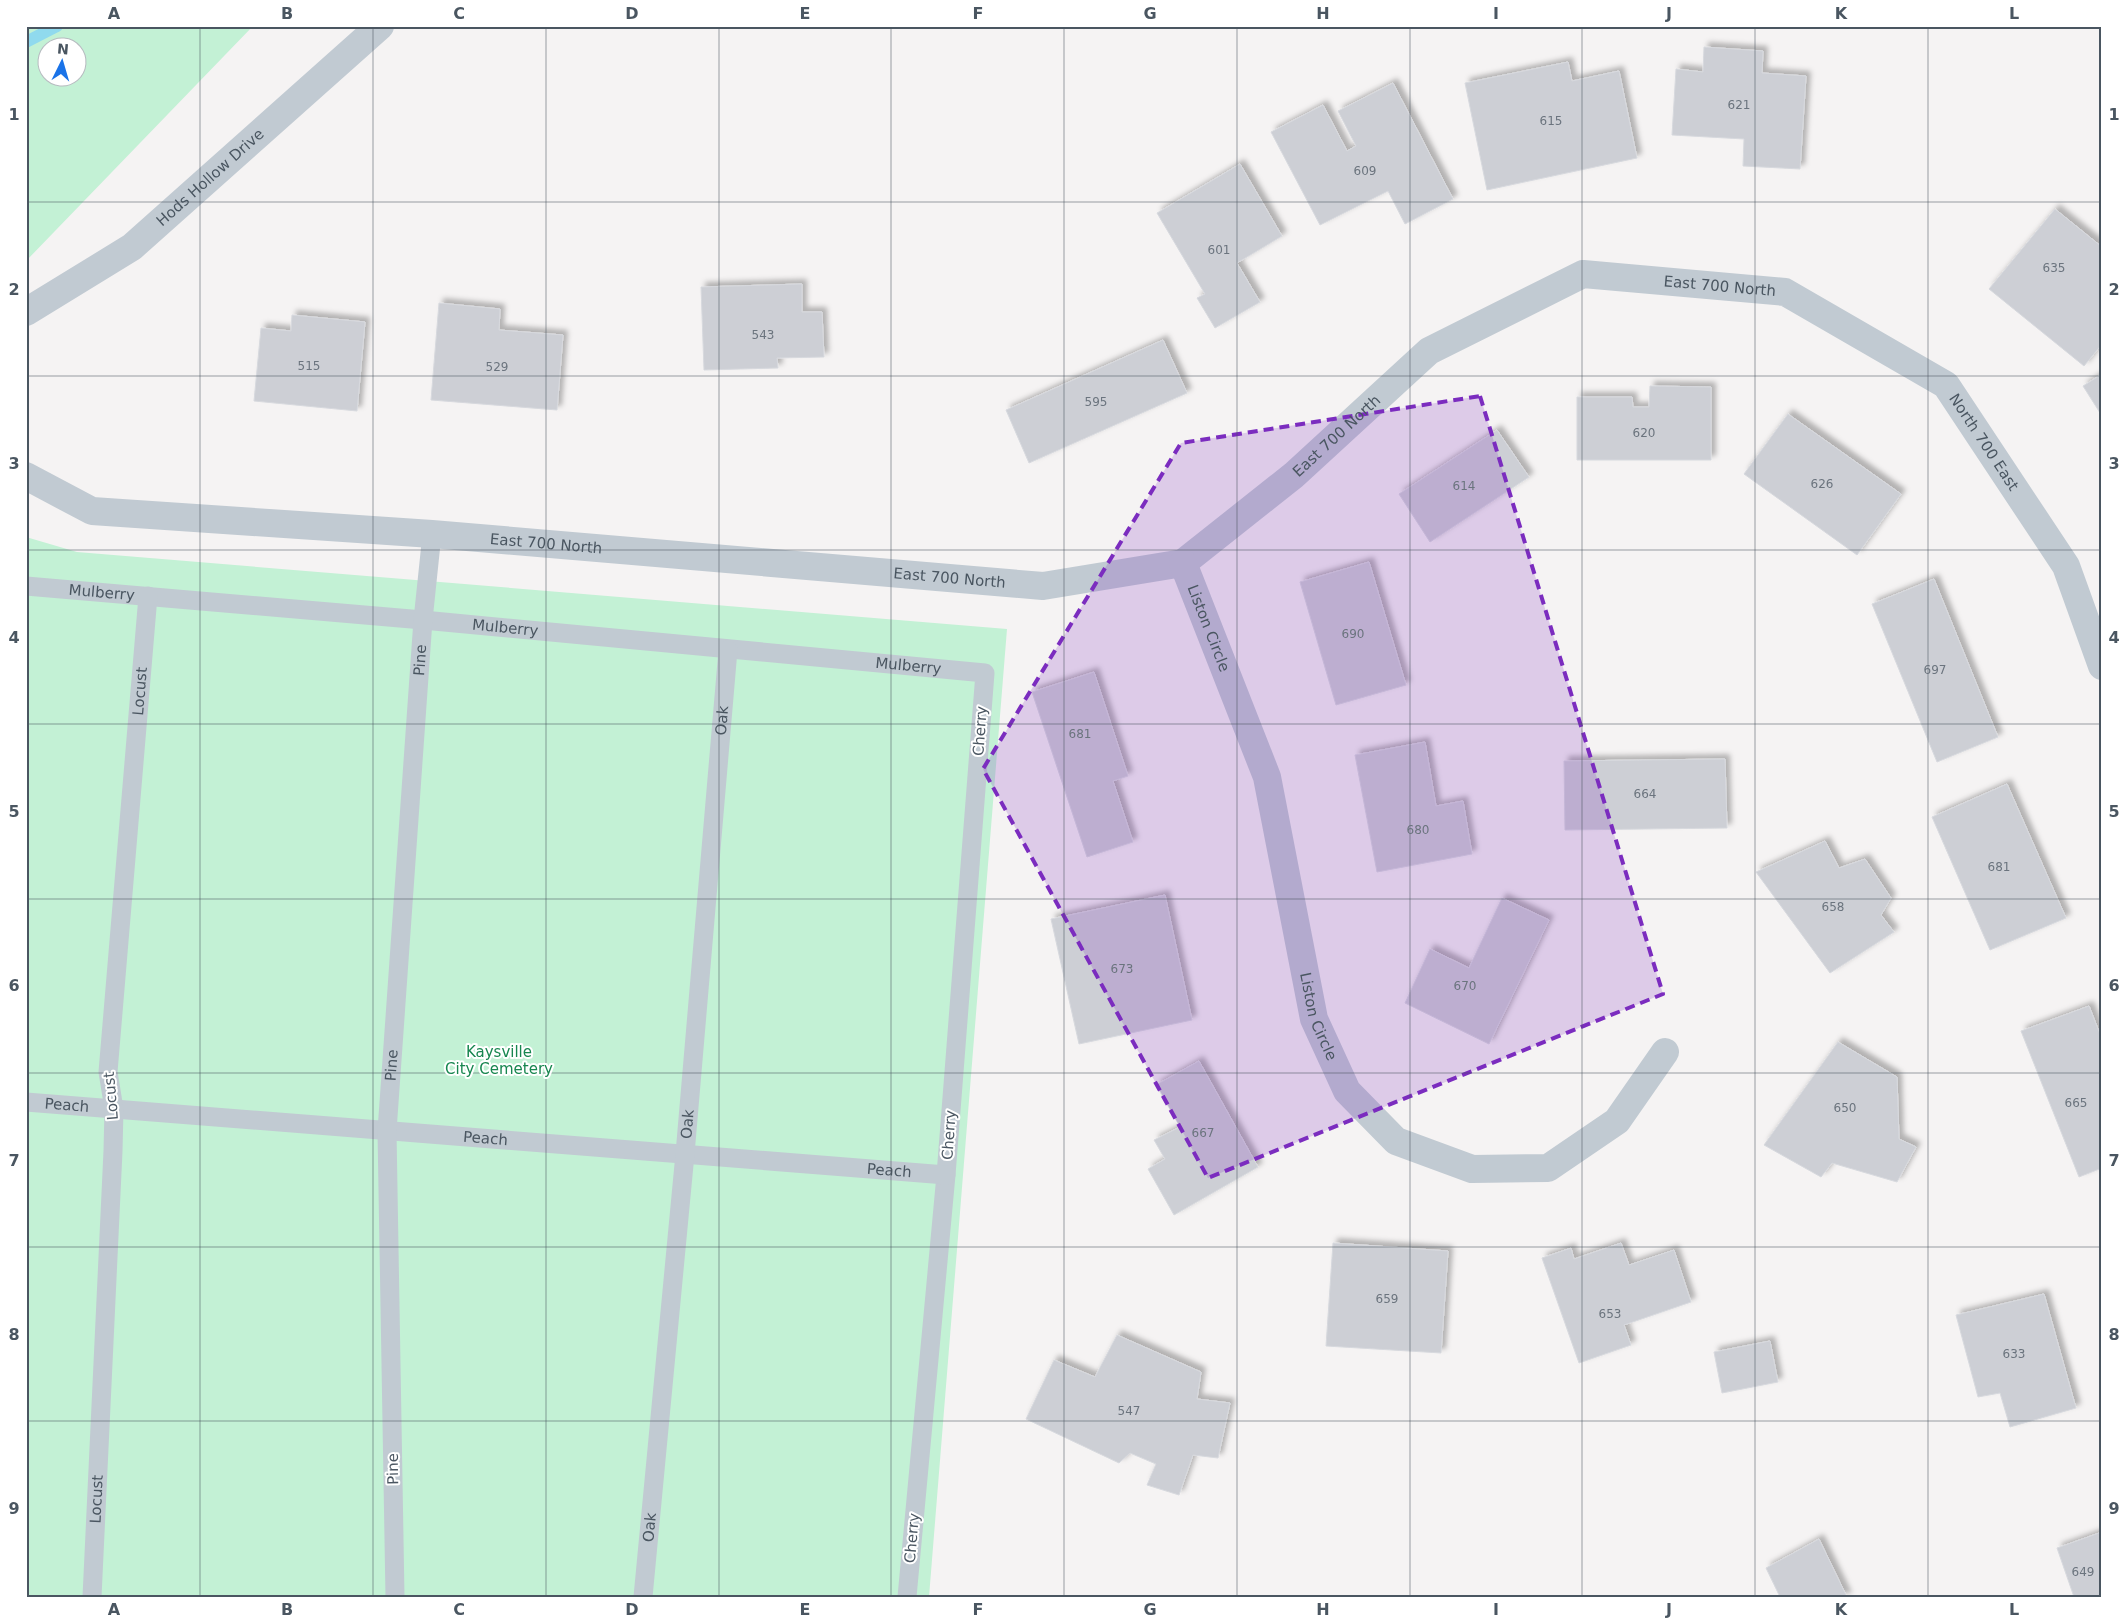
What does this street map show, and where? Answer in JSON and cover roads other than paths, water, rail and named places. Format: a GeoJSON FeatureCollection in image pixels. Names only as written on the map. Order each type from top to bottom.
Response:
{"type":"FeatureCollection","features":[{"type":"Feature","properties":{"kind":"street","name":"Hods Hollow Drive"},"geometry":{"type":"LineString","coordinates":[[26,312],[132,247],[380,26]]}},
{"type":"Feature","properties":{"kind":"street","name":"East 700 North"},"geometry":{"type":"LineString","coordinates":[[26,476],[92,512],[432,534],[1043,586],[1183,563],[1294,475],[1429,351],[1583,274],[1785,292]]}},
{"type":"Feature","properties":{"kind":"street","name":"North 700 East"},"geometry":{"type":"LineString","coordinates":[[1785,292],[1946,385],[2066,566],[2102,666]]}},
{"type":"Feature","properties":{"kind":"street","name":"Liston Circle"},"geometry":{"type":"LineString","coordinates":[[1183,563],[1267,777],[1314,1019],[1347,1091],[1396,1141],[1472,1170],[1548,1168],[1617,1121],[1665,1052]]}},
{"type":"Feature","properties":{"kind":"lane","name":"Pine"},"geometry":{"type":"LineString","coordinates":[[395,1597],[387,1130],[423,620],[432,534]]}},
{"type":"Feature","properties":{"kind":"lane","name":"Mulberry"},"geometry":{"type":"LineString","coordinates":[[26,586],[423,620],[728,650],[985,672]]}},
{"type":"Feature","properties":{"kind":"lane","name":"Locust"},"geometry":{"type":"LineString","coordinates":[[92,1597],[114,1109],[108,1072],[148,596]]}},
{"type":"Feature","properties":{"kind":"lane","name":"Oak"},"geometry":{"type":"LineString","coordinates":[[643,1597],[685,1154],[728,650]]}},
{"type":"Feature","properties":{"kind":"lane","name":"Cherry"},"geometry":{"type":"LineString","coordinates":[[907,1597],[946,1175],[985,672]]}},
{"type":"Feature","properties":{"kind":"lane","name":"Peach"},"geometry":{"type":"LineString","coordinates":[[26,1102],[946,1175]]}},
{"type":"Feature","properties":{"kind":"waterway"},"geometry":{"type":"LineString","coordinates":[[26,42],[57,26]]}},
{"type":"Feature","properties":{"kind":"park label","name":"Kaysville City Cemetery"},"geometry":{"type":"Point","coordinates":[499,1060]}}]}
